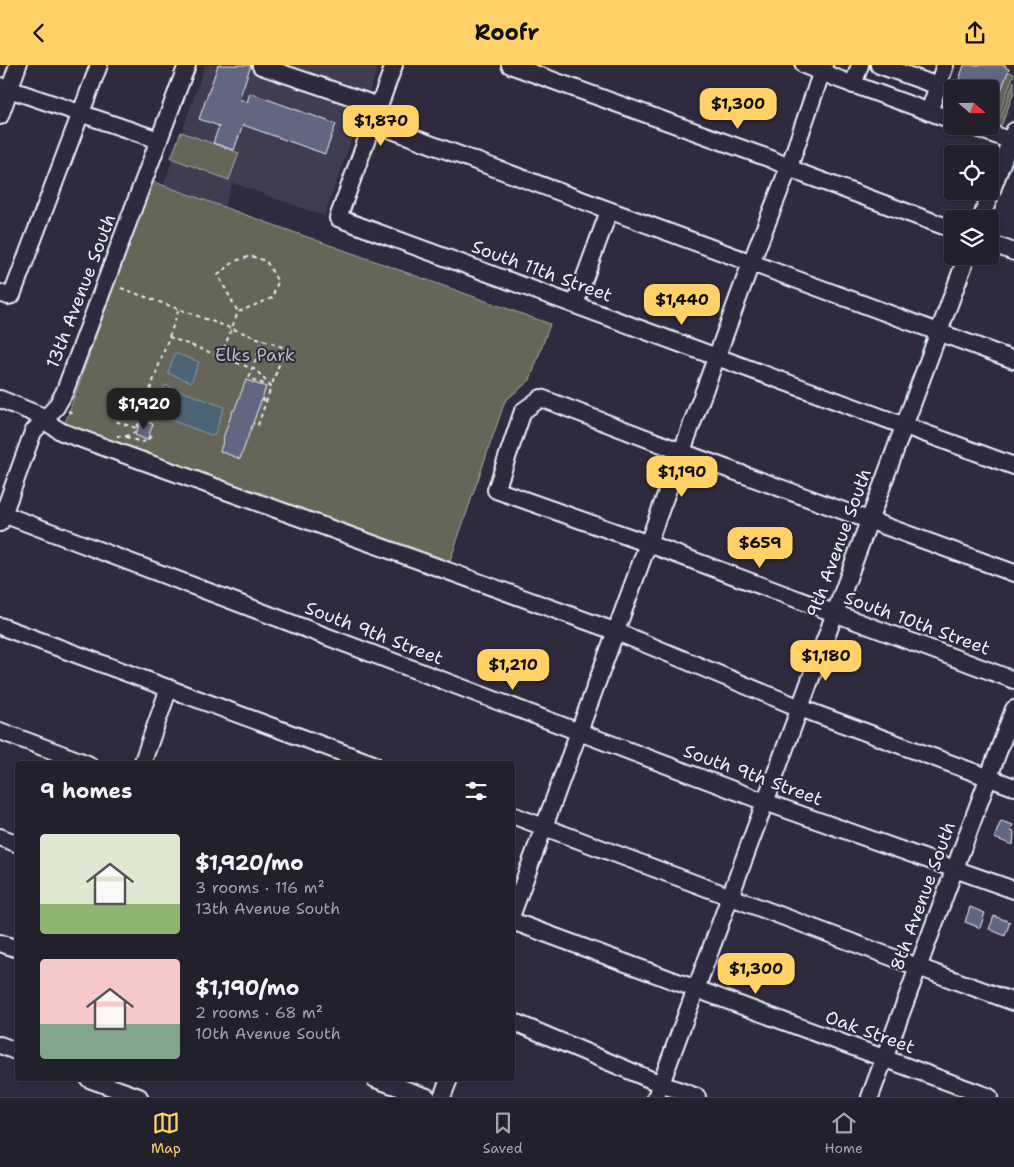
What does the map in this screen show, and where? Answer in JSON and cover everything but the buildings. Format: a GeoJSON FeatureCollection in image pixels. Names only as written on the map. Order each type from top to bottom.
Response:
{"type":"FeatureCollection","features":[{"type":"Feature","properties":{"kind":"street"},"geometry":{"type":"LineString","coordinates":[[0,116],[5,87],[18,65]]}},
{"type":"Feature","properties":{"kind":"street"},"geometry":{"type":"LineString","coordinates":[[0,293],[8,296],[12,295],[99,65]]}},
{"type":"Feature","properties":{"kind":"street","name":"13th Avenue South"},"geometry":{"type":"LineString","coordinates":[[2,519],[30,439],[37,427],[56,407],[64,393],[187,65]]}},
{"type":"Feature","properties":{"kind":"street"},"geometry":{"type":"LineString","coordinates":[[394,65],[372,123],[1014,360]]}},
{"type":"Feature","properties":{"kind":"street"},"geometry":{"type":"LineString","coordinates":[[510,65],[944,226]]}},
{"type":"Feature","properties":{"kind":"street"},"geometry":{"type":"LineString","coordinates":[[804,65],[823,69],[853,85],[944,117]]}},
{"type":"Feature","properties":{"kind":"street"},"geometry":{"type":"LineString","coordinates":[[853,85],[860,65]]}},
{"type":"Feature","properties":{"kind":"street"},"geometry":{"type":"LineString","coordinates":[[879,65],[938,86]]}},
{"type":"Feature","properties":{"kind":"street"},"geometry":{"type":"LineString","coordinates":[[929,111],[945,65]]}},
{"type":"Feature","properties":{"kind":"street"},"geometry":{"type":"LineString","coordinates":[[261,66],[292,70],[379,106]]}},
{"type":"Feature","properties":{"kind":"street"},"geometry":{"type":"LineString","coordinates":[[515,906],[617,633],[751,263],[789,167],[823,69]]}},
{"type":"Feature","properties":{"kind":"street"},"geometry":{"type":"LineString","coordinates":[[5,87],[159,140]]}},
{"type":"Feature","properties":{"kind":"street","name":"South 11th Street"},"geometry":{"type":"LineString","coordinates":[[372,123],[338,217],[1014,466]]}},
{"type":"Feature","properties":{"kind":"street"},"geometry":{"type":"LineString","coordinates":[[985,210],[1013,138],[999,134]]}},
{"type":"Feature","properties":{"kind":"street"},"geometry":{"type":"LineString","coordinates":[[575,304],[609,211]]}},
{"type":"Feature","properties":{"kind":"street"},"geometry":{"type":"LineString","coordinates":[[999,246],[1014,252]]}},
{"type":"Feature","properties":{"kind":"street","name":"9th Avenue South"},"geometry":{"type":"LineString","coordinates":[[659,1091],[964,265]]}},
{"type":"Feature","properties":{"kind":"street","name":"South 10th Street"},"geometry":{"type":"LineString","coordinates":[[682,452],[541,398],[523,411],[496,490],[649,544],[1014,680]]}},
{"type":"Feature","properties":{"kind":"street"},"geometry":{"type":"LineString","coordinates":[[0,399],[44,419],[62,432],[617,633],[800,708],[1014,787]]}},
{"type":"Feature","properties":{"kind":"street"},"geometry":{"type":"LineString","coordinates":[[682,452],[1014,573]]}},
{"type":"Feature","properties":{"kind":"street","name":"South 9th Street"},"geometry":{"type":"LineString","coordinates":[[2,519],[765,802],[1014,890]]}},
{"type":"Feature","properties":{"kind":"street"},"geometry":{"type":"LineString","coordinates":[[0,626],[365,761]]}},
{"type":"Feature","properties":{"kind":"street"},"geometry":{"type":"LineString","coordinates":[[143,761],[169,689]]}},
{"type":"Feature","properties":{"kind":"street","name":"8th Avenue South"},"geometry":{"type":"LineString","coordinates":[[870,1097],[1014,709]]}},
{"type":"Feature","properties":{"kind":"street"},"geometry":{"type":"LineString","coordinates":[[0,731],[80,761]]}},
{"type":"Feature","properties":{"kind":"street"},"geometry":{"type":"LineString","coordinates":[[515,816],[1014,1002]]}},
{"type":"Feature","properties":{"kind":"street"},"geometry":{"type":"LineString","coordinates":[[0,837],[15,843]]}},
{"type":"Feature","properties":{"kind":"street","name":"Oak Street"},"geometry":{"type":"LineString","coordinates":[[515,922],[990,1097]]}},
{"type":"Feature","properties":{"kind":"street"},"geometry":{"type":"LineString","coordinates":[[0,943],[15,948]]}},
{"type":"Feature","properties":{"kind":"street"},"geometry":{"type":"LineString","coordinates":[[515,1022],[659,1091],[697,1097]]}},
{"type":"Feature","properties":{"kind":"street"},"geometry":{"type":"LineString","coordinates":[[0,1045],[15,1051]]}},
{"type":"Feature","properties":{"kind":"street"},"geometry":{"type":"LineString","coordinates":[[381,1081],[427,1097]]}},
{"type":"Feature","properties":{"kind":"street"},"geometry":{"type":"LineString","coordinates":[[442,1097],[448,1081]]}},
{"type":"Feature","properties":{"kind":"street"},"geometry":{"type":"LineString","coordinates":[[111,1083],[139,1097]]}},
{"type":"Feature","properties":{"kind":"path"},"geometry":{"type":"LineString","coordinates":[[221,356],[238,312],[272,298],[278,282],[266,261],[251,256],[235,261],[218,275],[238,312]]}},
{"type":"Feature","properties":{"kind":"path"},"geometry":{"type":"LineString","coordinates":[[121,288],[285,347],[258,425],[253,423]]}},
{"type":"Feature","properties":{"kind":"path"},"geometry":{"type":"LineString","coordinates":[[124,436],[135,432],[179,309]]}},
{"type":"Feature","properties":{"kind":"path"},"geometry":{"type":"LineString","coordinates":[[169,337],[252,368],[272,387]]}},
{"type":"Feature","properties":{"kind":"path"},"geometry":{"type":"LineString","coordinates":[[263,339],[249,378],[272,387]]}},
{"type":"Feature","properties":{"kind":"path"},"geometry":{"type":"LineString","coordinates":[[262,399],[266,401]]}},
{"type":"Feature","properties":{"kind":"path"},"geometry":{"type":"LineString","coordinates":[[117,415],[115,421],[136,428]]}},
{"type":"Feature","properties":{"kind":"path"},"geometry":{"type":"LineString","coordinates":[[111,435],[124,436],[141,442],[147,441],[151,437]]}},
{"type":"Feature","properties":{"kind":"shaded area"},"geometry":{"type":"Polygon","coordinates":[[[205,65],[379,65],[324,216],[233,183],[185,315],[127,291],[205,65]]]}},
{"type":"Feature","properties":{"kind":"green space"},"geometry":{"type":"Polygon","coordinates":[[[1008,71],[1014,74],[999,114],[999,96],[1008,71]]]}},
{"type":"Feature","properties":{"kind":"green space"},"geometry":{"type":"Polygon","coordinates":[[[1014,81],[1014,92],[999,129],[999,120],[1014,81]]]}},
{"type":"Feature","properties":{"kind":"green space"},"geometry":{"type":"Polygon","coordinates":[[[181,132],[239,153],[229,180],[171,158],[181,132]]]}},
{"type":"Feature","properties":{"kind":"green space","name":"Elks Park"},"geometry":{"type":"Polygon","coordinates":[[[151,181],[550,324],[530,380],[505,401],[450,561],[65,423],[151,181]]]}},
{"type":"Feature","properties":{"kind":"water"},"geometry":{"type":"Polygon","coordinates":[[[175,353],[199,362],[191,382],[168,373],[175,353]]]}},
{"type":"Feature","properties":{"kind":"water"},"geometry":{"type":"Polygon","coordinates":[[[165,385],[224,407],[214,436],[154,414],[165,385]]]}}]}
